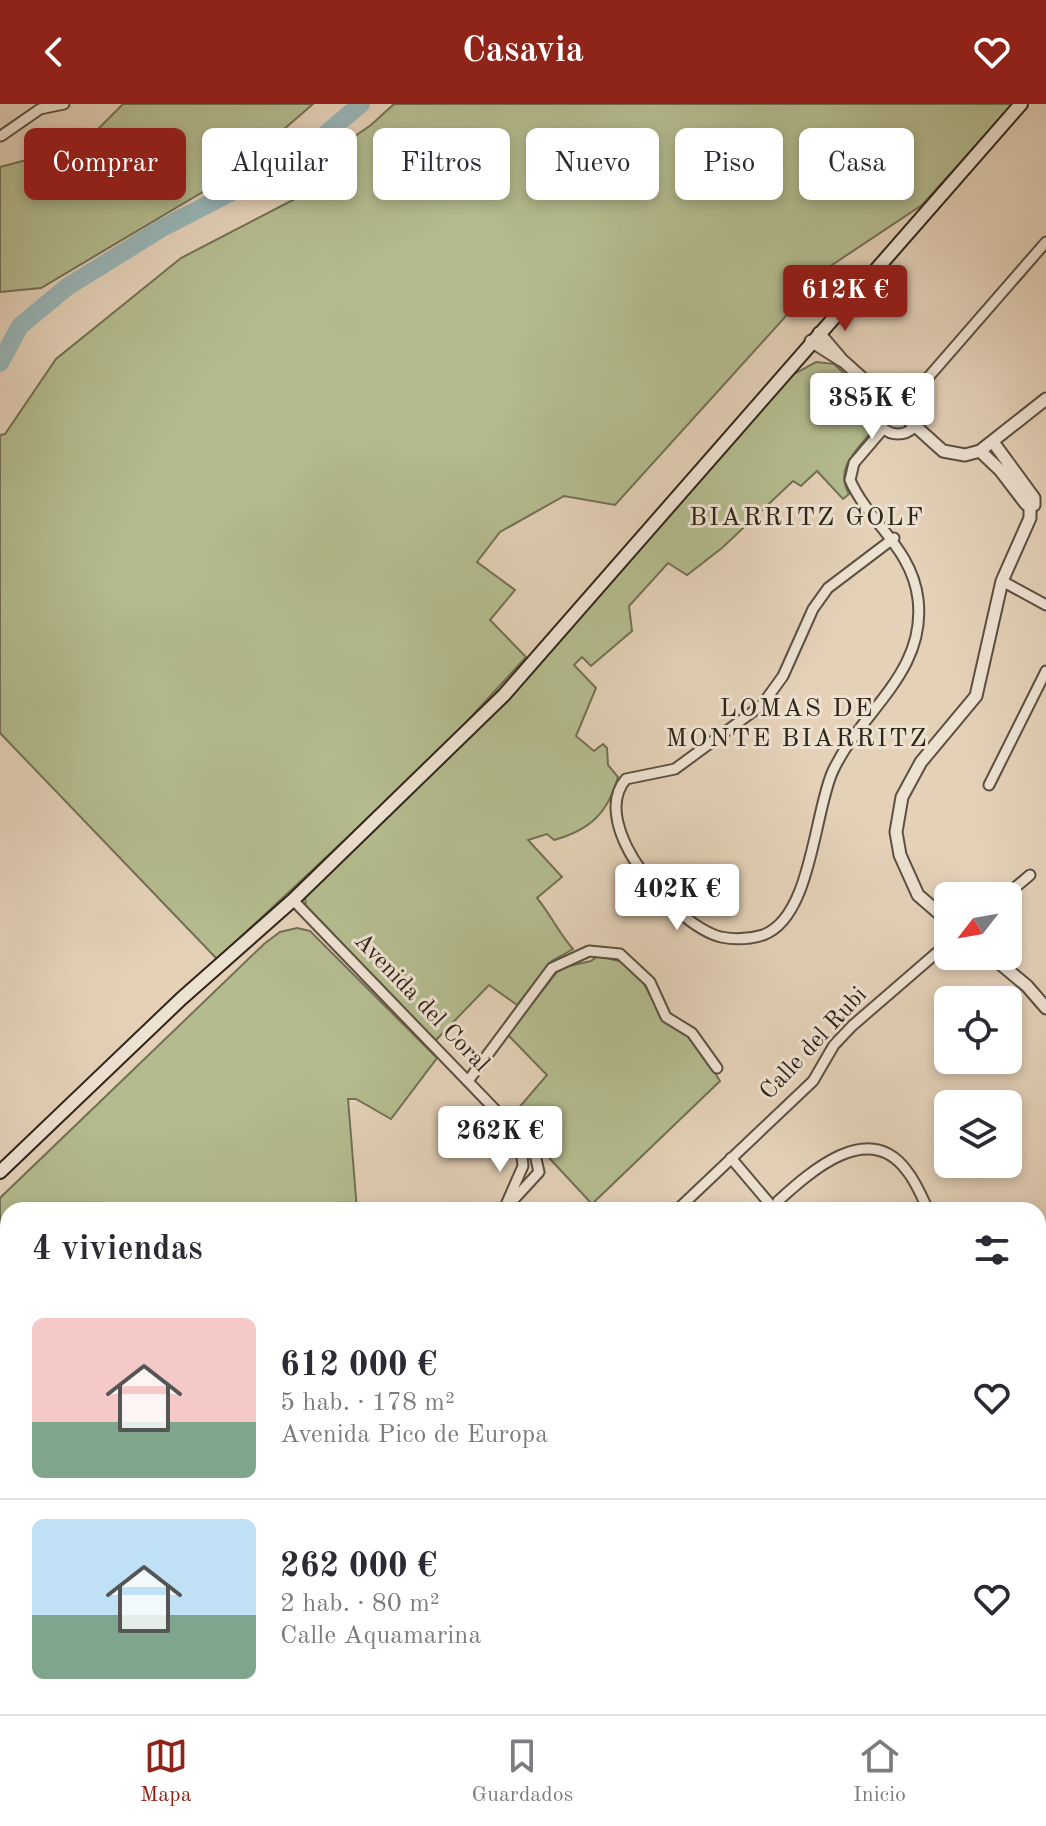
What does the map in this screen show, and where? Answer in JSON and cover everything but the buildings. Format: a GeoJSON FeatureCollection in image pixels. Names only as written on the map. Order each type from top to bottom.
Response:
{"type":"FeatureCollection","features":[{"type":"Feature","properties":{"kind":"main road"},"geometry":{"type":"LineString","coordinates":[[0,1172],[181,999],[293,900],[504,695],[1021,104]]}},
{"type":"Feature","properties":{"kind":"street"},"geometry":{"type":"LineString","coordinates":[[1,136],[40,109],[64,104]]}},
{"type":"Feature","properties":{"kind":"street"},"geometry":{"type":"LineString","coordinates":[[912,396],[1046,242]]}},
{"type":"Feature","properties":{"kind":"street"},"geometry":{"type":"LineString","coordinates":[[815,337],[943,451],[965,455],[980,451],[1046,399]]}},
{"type":"Feature","properties":{"kind":"street"},"geometry":{"type":"LineString","coordinates":[[881,397],[900,389],[912,396],[920,407],[915,428]]}},
{"type":"Feature","properties":{"kind":"street"},"geometry":{"type":"LineString","coordinates":[[881,397],[876,417],[883,429],[896,435],[915,428]]}},
{"type":"Feature","properties":{"kind":"street"},"geometry":{"type":"LineString","coordinates":[[883,429],[854,463],[850,480],[894,538],[912,571],[918,599],[913,651],[900,678],[843,753],[832,774],[793,908],[775,928],[751,938],[721,937],[702,929],[682,916],[633,860],[617,819],[620,785],[626,779],[675,769],[692,760],[762,705],[783,676],[813,609],[828,588],[894,538]]}},
{"type":"Feature","properties":{"kind":"street"},"geometry":{"type":"LineString","coordinates":[[993,442],[1034,498],[1036,503],[1030,507]]}},
{"type":"Feature","properties":{"kind":"street"},"geometry":{"type":"LineString","coordinates":[[934,907],[913,887],[900,855],[896,832],[902,797],[921,762],[976,696],[1002,581],[1030,518],[1030,507],[980,451]]}},
{"type":"Feature","properties":{"kind":"street"},"geometry":{"type":"LineString","coordinates":[[1002,581],[1046,605]]}},
{"type":"Feature","properties":{"kind":"street"},"geometry":{"type":"LineString","coordinates":[[989,785],[1046,671]]}},
{"type":"Feature","properties":{"kind":"street"},"geometry":{"type":"LineString","coordinates":[[1022,882],[1030,875]]}},
{"type":"Feature","properties":{"kind":"street","name":"Avenida del Coral"},"geometry":{"type":"LineString","coordinates":[[293,900],[534,1150],[539,1172],[511,1202]]}},
{"type":"Feature","properties":{"kind":"street"},"geometry":{"type":"LineString","coordinates":[[468,1081],[552,968],[589,951],[620,954],[650,982],[666,1017],[692,1033],[717,1068]]}},
{"type":"Feature","properties":{"kind":"street","name":"Calle del Rubi"},"geometry":{"type":"LineString","coordinates":[[685,1202],[813,1081],[834,1045],[852,1026],[934,955]]}},
{"type":"Feature","properties":{"kind":"street"},"geometry":{"type":"LineString","coordinates":[[1008,970],[1046,1008]]}},
{"type":"Feature","properties":{"kind":"street"},"geometry":{"type":"LineString","coordinates":[[508,1202],[523,1166],[523,1144],[518,1135]]}},
{"type":"Feature","properties":{"kind":"street"},"geometry":{"type":"LineString","coordinates":[[778,1202],[832,1159],[857,1149],[872,1149],[892,1156],[907,1170],[924,1202]]}},
{"type":"Feature","properties":{"kind":"street"},"geometry":{"type":"LineString","coordinates":[[731,1158],[769,1202]]}},
{"type":"Feature","properties":{"kind":"green space"},"geometry":{"type":"Polygon","coordinates":[[[123,104],[313,104],[285,128],[202,128],[202,192],[41,288],[0,292],[0,167],[24,161],[24,200],[186,200],[186,128],[99,128],[123,104]]]}},
{"type":"Feature","properties":{"kind":"green space"},"geometry":{"type":"Polygon","coordinates":[[[394,104],[1013,104],[922,205],[832,265],[615,505],[564,496],[500,532],[477,562],[515,590],[490,620],[526,657],[439,752],[217,959],[0,733],[0,435],[5,434],[56,359],[181,258],[293,200],[357,200],[357,135],[394,104]]]}},
{"type":"Feature","properties":{"kind":"green space"},"geometry":{"type":"Polygon","coordinates":[[[816,362],[834,364],[870,398],[867,412],[872,431],[854,452],[846,468],[845,485],[849,494],[843,499],[817,471],[801,486],[793,481],[722,548],[687,575],[668,563],[629,606],[632,631],[591,666],[582,657],[574,665],[596,688],[576,736],[594,751],[603,744],[607,748],[608,765],[618,777],[609,801],[587,825],[554,840],[547,834],[528,840],[562,877],[537,898],[573,949],[552,961],[517,1005],[489,985],[435,1041],[306,906],[305,897],[466,741],[769,401],[794,374],[816,362]]]}},
{"type":"Feature","properties":{"kind":"green space"},"geometry":{"type":"Polygon","coordinates":[[[297,928],[310,931],[437,1058],[391,1119],[356,1099],[348,1099],[356,1202],[0,1202],[0,1198],[280,932],[297,928]]]}},
{"type":"Feature","properties":{"kind":"green space"},"geometry":{"type":"Polygon","coordinates":[[[598,956],[627,963],[639,975],[662,1017],[694,1041],[720,1081],[594,1202],[590,1202],[511,1117],[547,1075],[508,1035],[560,968],[591,961],[598,956]]]}},
{"type":"Feature","properties":{"kind":"waterway"},"geometry":{"type":"LineString","coordinates":[[0,363],[20,326],[67,287],[162,228],[296,159],[361,104]]}},
{"type":"Feature","properties":{"kind":"district","name":"BIARRITZ GOLF"},"geometry":{"type":"Point","coordinates":[807,518]}},
{"type":"Feature","properties":{"kind":"district","name":"LOMAS DE MONTE BIARRITZ"},"geometry":{"type":"Point","coordinates":[797,724]}}]}
